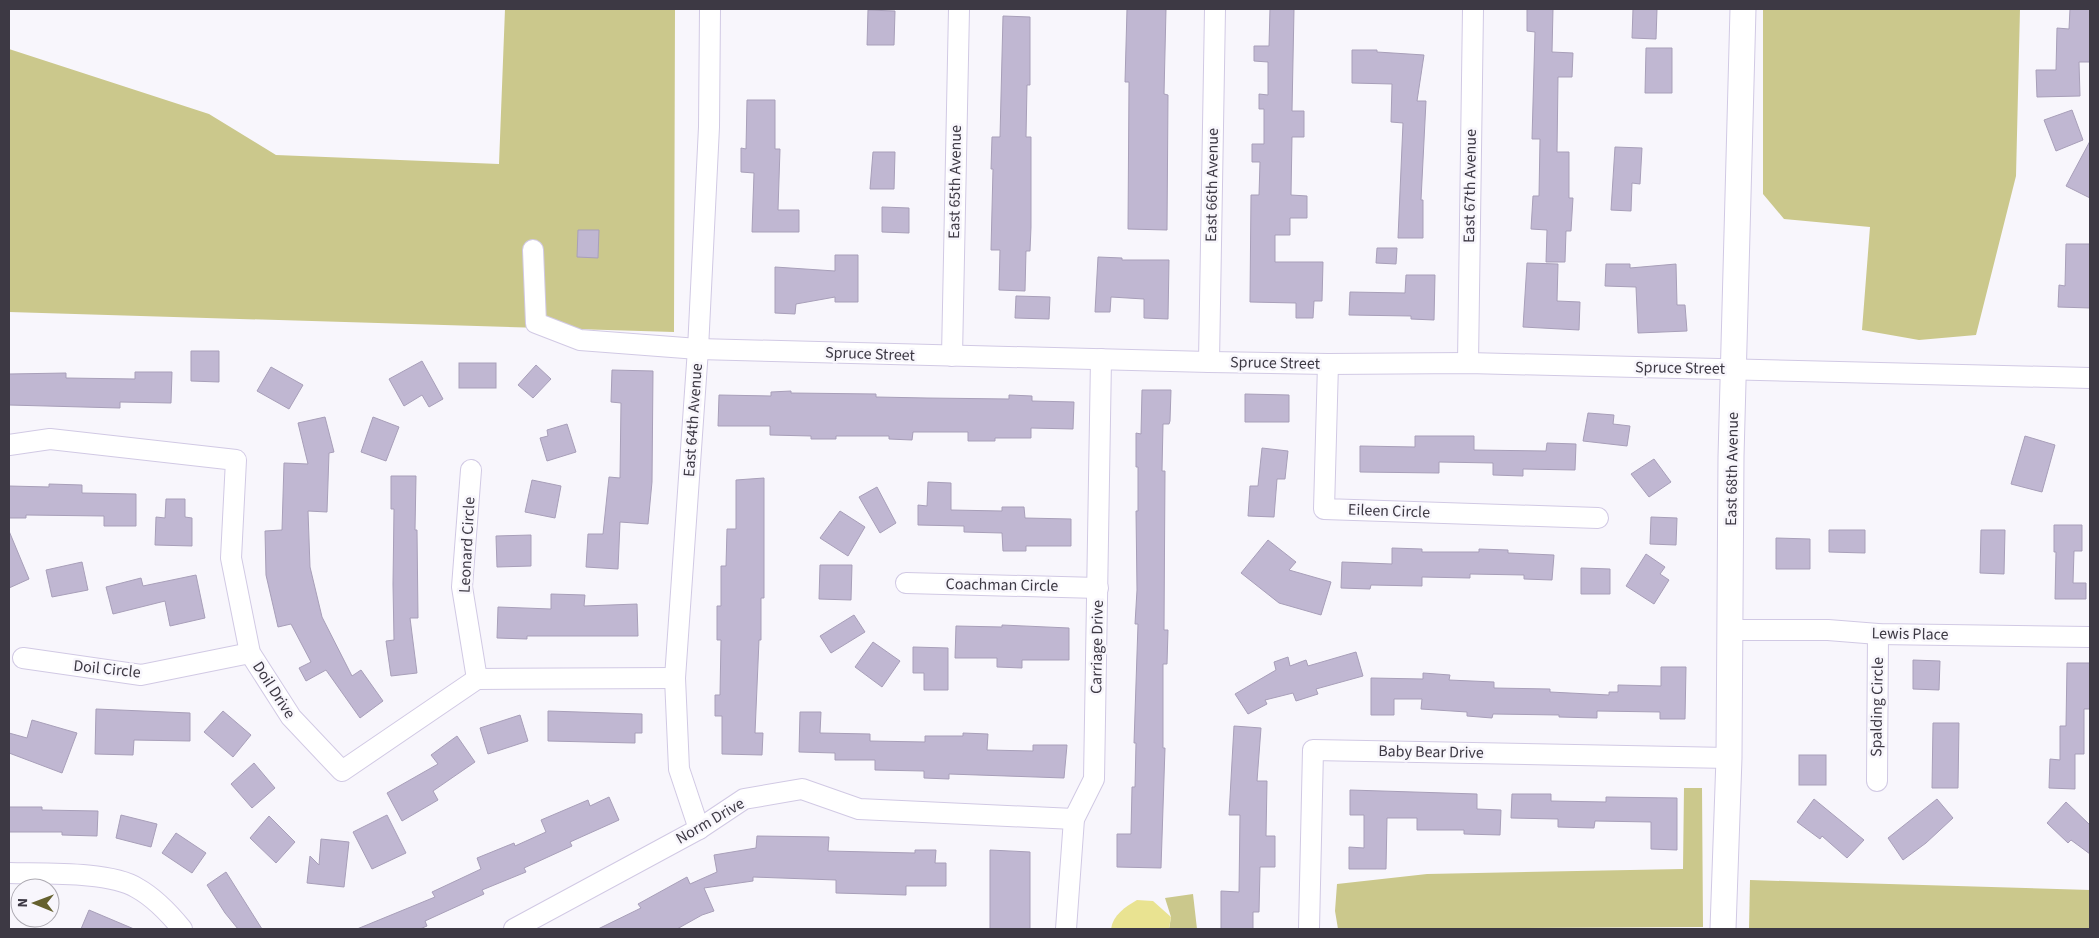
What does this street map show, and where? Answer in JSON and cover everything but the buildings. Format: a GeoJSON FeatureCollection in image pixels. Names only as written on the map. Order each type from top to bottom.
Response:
{"type":"FeatureCollection","features":[{"type":"Feature","properties":{"kind":"street","name":"East 64th Avenue"},"geometry":{"type":"LineString","coordinates":[[699,829],[679,769],[675,678],[698,349],[709,127],[710,9]]}},
{"type":"Feature","properties":{"kind":"street","name":"East 65th Avenue"},"geometry":{"type":"LineString","coordinates":[[952,356],[959,9]]}},
{"type":"Feature","properties":{"kind":"street","name":"East 66th Avenue"},"geometry":{"type":"LineString","coordinates":[[1209,362],[1215,9]]}},
{"type":"Feature","properties":{"kind":"street","name":"East 67th Avenue"},"geometry":{"type":"LineString","coordinates":[[1468,363],[1473,9]]}},
{"type":"Feature","properties":{"kind":"street","name":"East 68th Avenue"},"geometry":{"type":"LineString","coordinates":[[1723,929],[1729,758],[1731,457],[1742,9]]}},
{"type":"Feature","properties":{"kind":"street","name":"Spruce Street"},"geometry":{"type":"LineString","coordinates":[[533,250],[536,323],[580,340],[698,349],[1101,360],[1328,364],[1468,363],[2090,378]]}},
{"type":"Feature","properties":{"kind":"street","name":"Carriage Drive"},"geometry":{"type":"LineString","coordinates":[[1066,929],[1074,819],[1094,779],[1101,360]]}},
{"type":"Feature","properties":{"kind":"street","name":"Eileen Circle"},"geometry":{"type":"LineString","coordinates":[[1328,364],[1324,509],[1598,518]]}},
{"type":"Feature","properties":{"kind":"street","name":"Doil Drive"},"geometry":{"type":"LineString","coordinates":[[9,445],[50,439],[236,460],[231,558],[250,653],[291,717],[342,771],[477,679]]}},
{"type":"Feature","properties":{"kind":"street","name":"Leonard Circle"},"geometry":{"type":"LineString","coordinates":[[471,470],[462,587],[477,679]]}},
{"type":"Feature","properties":{"kind":"street","name":"Coachman Circle"},"geometry":{"type":"LineString","coordinates":[[906,583],[1098,588]]}},
{"type":"Feature","properties":{"kind":"street","name":"Lewis Place"},"geometry":{"type":"LineString","coordinates":[[1730,630],[1828,630],[1878,634],[2090,637]]}},
{"type":"Feature","properties":{"kind":"street","name":"Spalding Circle"},"geometry":{"type":"LineString","coordinates":[[1877,781],[1878,634]]}},
{"type":"Feature","properties":{"kind":"street","name":"Doil Circle"},"geometry":{"type":"LineString","coordinates":[[23,658],[142,675],[250,653]]}},
{"type":"Feature","properties":{"kind":"street"},"geometry":{"type":"LineString","coordinates":[[477,679],[675,678]]}},
{"type":"Feature","properties":{"kind":"street","name":"Baby Bear Drive"},"geometry":{"type":"LineString","coordinates":[[1309,929],[1313,750],[1729,758]]}},
{"type":"Feature","properties":{"kind":"street","name":"Norm Drive"},"geometry":{"type":"LineString","coordinates":[[514,929],[699,829],[744,799],[802,789],[860,809],[1074,819]]}},
{"type":"Feature","properties":{"kind":"street"},"geometry":{"type":"LineString","coordinates":[[9,873],[100,876],[136,887],[167,910],[182,929]]}},
{"type":"Feature","properties":{"kind":"shaded area"},"geometry":{"type":"Polygon","coordinates":[[[505,9],[675,9],[674,332],[9,312],[9,49],[209,114],[276,155],[499,164],[505,9]]]}},
{"type":"Feature","properties":{"kind":"shaded area"},"geometry":{"type":"Polygon","coordinates":[[[1763,9],[2020,9],[2016,176],[1976,335],[1919,340],[1862,330],[1870,227],[1784,219],[1763,194],[1763,9]]]}},
{"type":"Feature","properties":{"kind":"shaded area"},"geometry":{"type":"Polygon","coordinates":[[[1684,788],[1702,788],[1703,927],[1338,929],[1335,911],[1337,884],[1427,874],[1683,869],[1684,788]]]}},
{"type":"Feature","properties":{"kind":"shaded area"},"geometry":{"type":"Polygon","coordinates":[[[1750,880],[2090,890],[2090,929],[1749,929],[1750,880]]]}},
{"type":"Feature","properties":{"kind":"shaded area"},"geometry":{"type":"Polygon","coordinates":[[[1193,894],[1197,929],[1169,929],[1171,917],[1165,898],[1193,894]]]}},
{"type":"Feature","properties":{"kind":"shaded area"},"geometry":{"type":"Polygon","coordinates":[[[1137,900],[1153,901],[1171,917],[1169,929],[1111,929],[1117,916],[1137,900]]]}}]}
